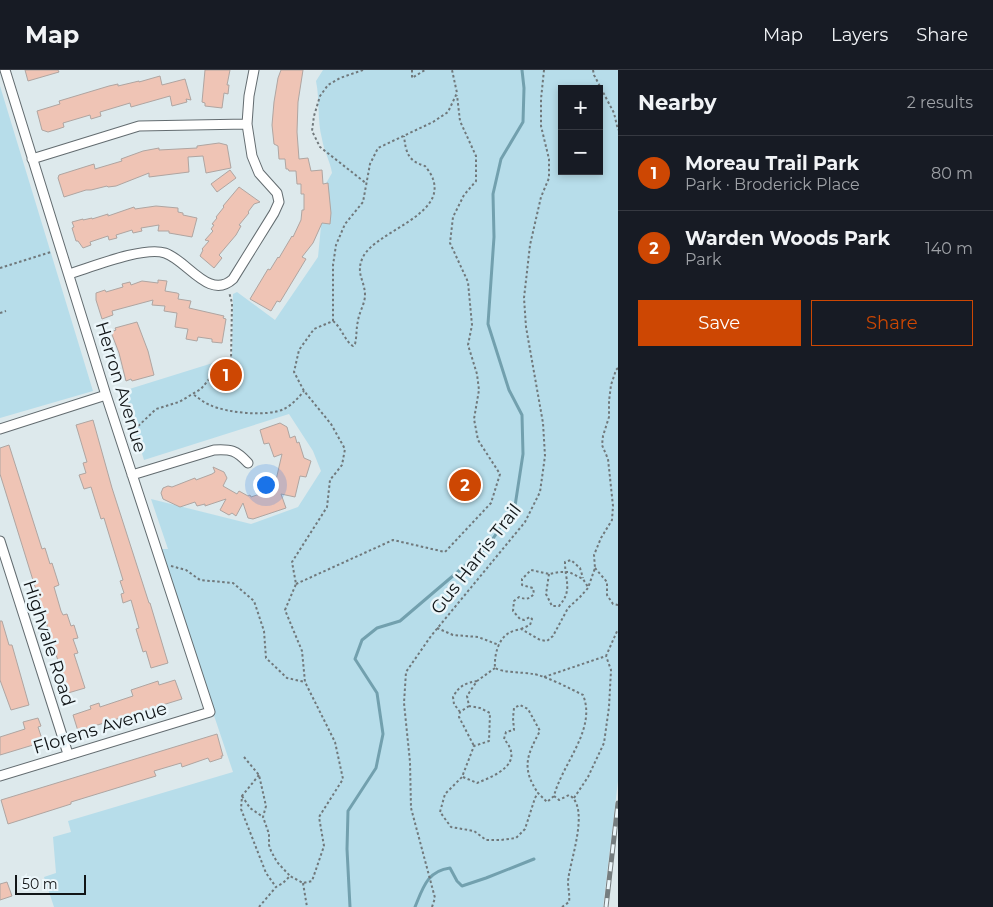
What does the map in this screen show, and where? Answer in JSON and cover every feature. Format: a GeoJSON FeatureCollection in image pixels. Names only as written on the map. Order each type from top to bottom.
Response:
{"type":"FeatureCollection","features":[{"type":"Feature","properties":{"kind":"street","name":"Herron Avenue"},"geometry":{"type":"LineString","coordinates":[[5,70],[106,395],[210,712]]}},
{"type":"Feature","properties":{"kind":"street"},"geometry":{"type":"LineString","coordinates":[[69,274],[141,252],[155,251],[166,253],[177,259],[206,282],[215,286],[227,285],[233,279],[279,202],[277,192],[259,173],[252,156],[247,124],[249,96],[254,70]]}},
{"type":"Feature","properties":{"kind":"street"},"geometry":{"type":"LineString","coordinates":[[32,159],[139,126],[247,124]]}},
{"type":"Feature","properties":{"kind":"street"},"geometry":{"type":"LineString","coordinates":[[0,429],[106,395]]}},
{"type":"Feature","properties":{"kind":"street"},"geometry":{"type":"LineString","coordinates":[[132,475],[214,450],[228,449],[240,454],[248,463]]}},
{"type":"Feature","properties":{"kind":"street","name":"Highvale Road"},"geometry":{"type":"LineString","coordinates":[[0,541],[68,754]]}},
{"type":"Feature","properties":{"kind":"street","name":"Florens Avenue"},"geometry":{"type":"LineString","coordinates":[[0,776],[210,712]]}},
{"type":"Feature","properties":{"kind":"path"},"geometry":{"type":"LineString","coordinates":[[363,70],[340,78],[328,85],[320,96],[312,131],[320,147],[367,184]]}},
{"type":"Feature","properties":{"kind":"path"},"geometry":{"type":"LineString","coordinates":[[412,70],[412,78],[425,70]]}},
{"type":"Feature","properties":{"kind":"path"},"geometry":{"type":"LineString","coordinates":[[296,584],[393,540],[445,552],[491,504],[500,474],[478,440],[474,419],[479,390],[477,374],[468,345],[472,325],[468,282],[450,243],[453,218],[464,195],[476,181],[476,156],[460,121],[452,70]]}},
{"type":"Feature","properties":{"kind":"path","name":"Gus Harris Trail"},"geometry":{"type":"LineString","coordinates":[[432,907],[435,898],[411,808],[410,762],[404,703],[406,672],[438,628],[525,522],[540,492],[545,456],[543,423],[526,327],[524,298],[530,245],[541,198],[549,178],[549,159],[541,126],[544,70]]}},
{"type":"Feature","properties":{"kind":"path"},"geometry":{"type":"LineString","coordinates":[[594,70],[594,75],[614,113],[618,130]]}},
{"type":"Feature","properties":{"kind":"path"},"geometry":{"type":"LineString","coordinates":[[333,321],[333,265],[336,244],[345,224],[363,202],[370,164],[378,148],[433,122],[448,112],[456,93]]}},
{"type":"Feature","properties":{"kind":"path"},"geometry":{"type":"LineString","coordinates":[[333,321],[353,346],[355,344],[358,318],[364,306],[366,294],[360,279],[359,268],[363,256],[380,238],[388,235],[419,214],[433,198],[435,189],[433,178],[426,166],[416,163],[410,158],[405,149],[404,135]]}},
{"type":"Feature","properties":{"kind":"path"},"geometry":{"type":"LineString","coordinates":[[0,268],[51,252]]}},
{"type":"Feature","properties":{"kind":"path"},"geometry":{"type":"LineString","coordinates":[[131,433],[156,410],[180,402],[201,389],[210,378],[231,361],[232,303],[227,285]]}},
{"type":"Feature","properties":{"kind":"path"},"geometry":{"type":"LineString","coordinates":[[0,313],[6,311]]}},
{"type":"Feature","properties":{"kind":"path"},"geometry":{"type":"LineString","coordinates":[[244,758],[259,774],[266,806],[263,817],[269,834],[269,845],[276,862],[290,876],[303,883],[312,881],[324,846],[319,817],[342,779],[336,742],[305,682],[302,651],[285,610],[296,584],[292,562],[327,507],[330,480],[342,466],[345,449],[331,424],[304,391],[294,372],[298,350],[314,329],[333,321]]}},
{"type":"Feature","properties":{"kind":"path"},"geometry":{"type":"LineString","coordinates":[[521,629],[540,640],[547,641],[553,636],[568,608],[588,588],[595,568],[594,555],[601,538],[612,520],[614,506],[608,459],[602,445],[609,417],[611,384],[618,368]]}},
{"type":"Feature","properties":{"kind":"path"},"geometry":{"type":"LineString","coordinates":[[193,394],[209,405],[223,410],[241,413],[265,413],[281,411],[290,406],[304,391]]}},
{"type":"Feature","properties":{"kind":"path"},"geometry":{"type":"LineString","coordinates":[[549,574],[546,594],[552,606],[559,606],[568,590],[565,562],[571,560],[580,568],[588,588]]}},
{"type":"Feature","properties":{"kind":"path"},"geometry":{"type":"LineString","coordinates":[[161,564],[186,570],[200,580],[233,583],[254,601],[264,631],[266,658],[287,678],[305,682]]}},
{"type":"Feature","properties":{"kind":"path"},"geometry":{"type":"LineString","coordinates":[[595,568],[607,582],[607,595],[613,604],[618,605]]}},
{"type":"Feature","properties":{"kind":"path"},"geometry":{"type":"LineString","coordinates":[[495,668],[494,660],[501,640],[508,633],[530,624],[532,619],[530,617],[524,620],[520,619],[513,611],[514,601],[519,597],[529,598],[534,594],[534,588],[522,585],[522,579],[531,570],[549,574],[569,572],[583,579]]}},
{"type":"Feature","properties":{"kind":"path"},"geometry":{"type":"LineString","coordinates":[[438,628],[453,635],[478,637],[499,645]]}},
{"type":"Feature","properties":{"kind":"path"},"geometry":{"type":"LineString","coordinates":[[574,798],[588,777],[604,743],[609,707],[611,670],[606,656],[618,629]]}},
{"type":"Feature","properties":{"kind":"path"},"geometry":{"type":"LineString","coordinates":[[544,677],[606,656]]}},
{"type":"Feature","properties":{"kind":"path"},"geometry":{"type":"LineString","coordinates":[[462,777],[477,783],[497,776],[509,765],[512,755],[510,746],[504,739],[506,732],[514,730],[514,708],[520,705],[528,709],[540,731],[528,754],[530,782],[547,802],[554,796],[561,775],[571,761],[586,724],[586,704],[583,695],[544,677],[500,671],[495,668]]}},
{"type":"Feature","properties":{"kind":"path"},"geometry":{"type":"LineString","coordinates":[[469,706],[467,696],[477,681],[495,668]]}},
{"type":"Feature","properties":{"kind":"path"},"geometry":{"type":"LineString","coordinates":[[477,681],[466,683],[458,688],[453,697],[454,704],[460,712],[459,717],[474,746],[462,777],[445,794],[440,812],[451,827],[474,831],[486,840],[516,838],[525,829],[538,793]]}},
{"type":"Feature","properties":{"kind":"path"},"geometry":{"type":"LineString","coordinates":[[460,712],[469,706],[480,708],[490,713],[489,741],[474,746]]}},
{"type":"Feature","properties":{"kind":"path"},"geometry":{"type":"LineString","coordinates":[[259,774],[242,796],[240,808],[266,873],[276,887]]}},
{"type":"Feature","properties":{"kind":"path"},"geometry":{"type":"LineString","coordinates":[[554,796],[559,800],[568,795],[574,798],[578,807],[575,852],[568,884],[570,894],[568,902],[562,907]]}},
{"type":"Feature","properties":{"kind":"path"},"geometry":{"type":"LineString","coordinates":[[242,796],[250,808],[263,817]]}},
{"type":"Feature","properties":{"kind":"path"},"geometry":{"type":"LineString","coordinates":[[259,907],[276,887],[290,876]]}},
{"type":"Feature","properties":{"kind":"path"},"geometry":{"type":"LineString","coordinates":[[303,883],[307,907]]}},
{"type":"Feature","properties":{"kind":"shaded area"},"geometry":{"type":"Polygon","coordinates":[[[323,70],[618,70],[618,781],[603,907],[54,907],[44,877],[56,873],[53,837],[71,832],[68,821],[233,772],[158,549],[168,549],[151,499],[251,524],[298,507],[321,471],[313,451],[289,414],[144,460],[123,391],[232,357],[233,294],[237,292],[275,320],[318,257],[325,185],[332,173],[320,132],[316,81],[323,70]]]}},
{"type":"Feature","properties":{"kind":"shaded area"},"geometry":{"type":"Polygon","coordinates":[[[0,86],[93,391],[0,418],[0,86]]]}},
{"type":"Feature","properties":{"kind":"building"},"geometry":{"type":"Polygon","coordinates":[[[25,70],[58,70],[59,72],[28,81],[25,70]]]}},
{"type":"Feature","properties":{"kind":"building"},"geometry":{"type":"Polygon","coordinates":[[[205,70],[230,70],[227,85],[229,85],[228,94],[224,93],[222,108],[205,106],[205,103],[202,102],[205,70]]]}},
{"type":"Feature","properties":{"kind":"building"},"geometry":{"type":"Polygon","coordinates":[[[281,70],[303,70],[298,102],[297,132],[299,159],[308,158],[311,171],[322,170],[323,184],[328,183],[331,213],[330,224],[322,223],[313,243],[302,257],[306,259],[280,302],[277,301],[271,311],[250,299],[268,269],[270,270],[293,237],[301,220],[302,210],[304,210],[304,194],[301,194],[301,184],[297,184],[296,171],[286,169],[285,159],[279,159],[278,146],[274,144],[272,125],[274,102],[281,70]]]}},
{"type":"Feature","properties":{"kind":"building"},"geometry":{"type":"Polygon","coordinates":[[[160,76],[162,85],[185,79],[191,100],[186,99],[187,102],[172,106],[170,96],[131,107],[130,103],[100,112],[101,116],[91,119],[90,115],[63,123],[64,127],[58,129],[48,132],[42,130],[37,111],[60,104],[59,101],[109,86],[139,82],[160,76]]]}},
{"type":"Feature","properties":{"kind":"building"},"geometry":{"type":"Polygon","coordinates":[[[219,143],[227,145],[231,168],[206,173],[203,156],[188,157],[189,172],[149,177],[149,173],[116,186],[86,190],[64,197],[58,178],[59,175],[94,164],[95,169],[122,161],[121,159],[143,151],[159,148],[159,150],[197,148],[197,146],[219,143]]]}},
{"type":"Feature","properties":{"kind":"building"},"geometry":{"type":"Polygon","coordinates":[[[230,170],[236,178],[217,192],[211,184],[230,170]]]}},
{"type":"Feature","properties":{"kind":"building"},"geometry":{"type":"Polygon","coordinates":[[[239,187],[260,202],[254,204],[248,212],[239,225],[241,226],[236,235],[219,255],[222,258],[214,268],[200,256],[202,249],[209,241],[205,240],[213,231],[211,229],[214,225],[212,224],[216,217],[239,187]]]}},
{"type":"Feature","properties":{"kind":"building"},"geometry":{"type":"Polygon","coordinates":[[[156,206],[178,208],[178,212],[183,213],[183,215],[197,218],[192,237],[169,233],[169,231],[158,231],[159,225],[141,228],[142,231],[133,233],[132,230],[116,235],[117,238],[109,240],[108,236],[90,242],[91,245],[83,248],[76,241],[72,222],[108,214],[108,216],[134,207],[135,209],[156,206]]]}},
{"type":"Feature","properties":{"kind":"building"},"geometry":{"type":"Polygon","coordinates":[[[158,280],[167,281],[165,291],[179,294],[178,299],[191,301],[189,308],[224,316],[223,318],[226,319],[222,343],[198,337],[197,341],[186,339],[188,329],[175,327],[177,313],[164,311],[165,306],[152,305],[153,300],[112,311],[113,315],[102,319],[96,300],[96,293],[123,287],[122,284],[130,282],[131,285],[142,281],[158,283],[158,280]]]}},
{"type":"Feature","properties":{"kind":"building"},"geometry":{"type":"Polygon","coordinates":[[[137,322],[148,351],[154,375],[126,381],[119,353],[111,332],[116,330],[115,328],[137,322]]]}},
{"type":"Feature","properties":{"kind":"building"},"geometry":{"type":"Polygon","coordinates":[[[93,420],[112,488],[168,663],[151,668],[146,651],[143,652],[136,629],[139,628],[131,600],[123,603],[121,594],[124,593],[120,581],[123,580],[104,518],[101,519],[91,487],[84,489],[79,475],[86,473],[83,463],[87,462],[76,425],[93,420]]]}},
{"type":"Feature","properties":{"kind":"building"},"geometry":{"type":"Polygon","coordinates":[[[280,423],[287,427],[290,438],[295,436],[304,458],[311,461],[306,477],[300,476],[295,497],[281,494],[286,508],[253,519],[248,518],[243,503],[236,516],[232,513],[229,515],[220,510],[226,499],[205,506],[205,504],[197,506],[195,502],[180,507],[163,499],[161,493],[163,488],[172,487],[212,474],[215,472],[213,467],[224,472],[227,478],[223,486],[237,494],[239,491],[251,497],[266,492],[265,489],[272,487],[274,479],[276,480],[282,454],[274,457],[269,443],[264,444],[260,430],[280,423]]]}},
{"type":"Feature","properties":{"kind":"building"},"geometry":{"type":"Polygon","coordinates":[[[9,445],[42,549],[45,548],[59,585],[54,587],[61,611],[63,615],[67,614],[71,626],[74,625],[78,638],[73,639],[78,653],[74,654],[85,688],[68,693],[0,474],[0,448],[9,445]]]}},
{"type":"Feature","properties":{"kind":"building"},"geometry":{"type":"Polygon","coordinates":[[[0,621],[2,621],[9,645],[12,645],[29,705],[11,710],[0,680],[0,621]]]}},
{"type":"Feature","properties":{"kind":"building"},"geometry":{"type":"Polygon","coordinates":[[[175,680],[182,699],[78,731],[73,715],[91,709],[90,706],[99,703],[100,707],[133,696],[131,690],[158,681],[159,685],[175,680]]]}},
{"type":"Feature","properties":{"kind":"building"},"geometry":{"type":"Polygon","coordinates":[[[38,718],[41,726],[38,727],[43,742],[0,755],[0,737],[25,729],[23,722],[38,718]]]}},
{"type":"Feature","properties":{"kind":"building"},"geometry":{"type":"Polygon","coordinates":[[[217,734],[222,758],[210,762],[208,758],[182,767],[181,763],[154,771],[156,776],[8,824],[1,800],[217,734]]]}},
{"type":"Feature","properties":{"kind":"building"},"geometry":{"type":"Polygon","coordinates":[[[7,882],[12,896],[0,900],[0,884],[7,882]]]}},
{"type":"Feature","properties":{"kind":"waterway"},"geometry":{"type":"LineString","coordinates":[[350,907],[347,849],[348,811],[376,768],[383,734],[377,693],[355,659],[362,640],[377,628],[400,621],[488,546],[515,506],[523,454],[522,415],[509,390],[488,324],[494,237],[493,194],[501,159],[523,122],[524,88],[522,70]]}},
{"type":"Feature","properties":{"kind":"waterway"},"geometry":{"type":"LineString","coordinates":[[415,907],[427,881],[442,870],[450,868],[462,886],[534,859]]}},
{"type":"Feature","properties":{"kind":"railway"},"geometry":{"type":"LineString","coordinates":[[606,907],[618,803]]}},
{"type":"Feature","properties":{"kind":"place","name":"Moreau Trail Park"},"geometry":{"type":"Point","coordinates":[226,375]}},
{"type":"Feature","properties":{"kind":"place","name":"Warden Woods Park"},"geometry":{"type":"Point","coordinates":[465,485]}}]}
